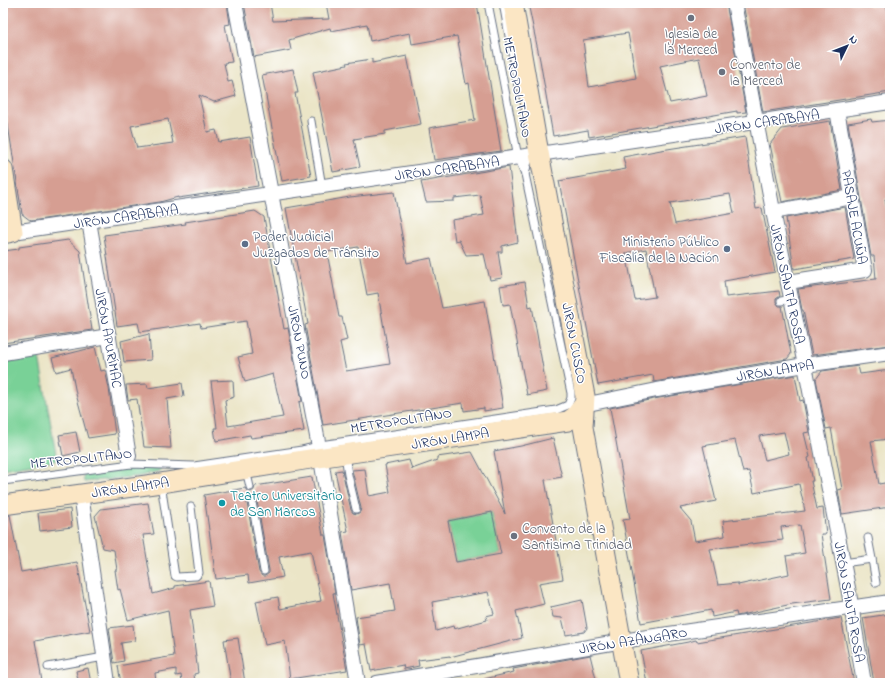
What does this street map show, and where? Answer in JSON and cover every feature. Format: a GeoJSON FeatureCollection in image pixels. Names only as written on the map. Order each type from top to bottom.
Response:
{"type":"FeatureCollection","features":[{"type":"Feature","properties":{"kind":"street","name":"JIRÓN PUNO"},"geometry":{"type":"LineString","coordinates":[[235,3],[320,452],[358,683]]}},
{"type":"Feature","properties":{"kind":"street","name":"JIRÓN CUSCO"},"geometry":{"type":"LineString","coordinates":[[513,3],[529,153],[585,396],[583,427],[629,683]]}},
{"type":"Feature","properties":{"kind":"street","name":"JIRÓN SANTA ROSA"},"geometry":{"type":"LineString","coordinates":[[734,3],[774,216],[788,282],[786,300],[793,316],[805,365],[852,607],[864,683]]}},
{"type":"Feature","properties":{"kind":"street","name":"JIRÓN CARABAYA"},"geometry":{"type":"LineString","coordinates":[[8,233],[322,187],[529,153],[890,102]]}},
{"type":"Feature","properties":{"kind":"street","name":"PASAJE ACUÑA"},"geometry":{"type":"LineString","coordinates":[[788,282],[865,270],[837,110]]}},
{"type":"Feature","properties":{"kind":"street"},"geometry":{"type":"LineString","coordinates":[[3,169],[8,233]]}},
{"type":"Feature","properties":{"kind":"street"},"geometry":{"type":"LineString","coordinates":[[774,216],[853,201]]}},
{"type":"Feature","properties":{"kind":"street","name":"JIRÓN APURÍMAC"},"geometry":{"type":"LineString","coordinates":[[89,221],[129,456]]}},
{"type":"Feature","properties":{"kind":"street"},"geometry":{"type":"LineString","coordinates":[[3,353],[109,336]]}},
{"type":"Feature","properties":{"kind":"street","name":"JIRÓN LAMPA"},"geometry":{"type":"LineString","coordinates":[[3,506],[163,479],[248,478],[320,452],[345,454],[568,420],[575,416],[584,405],[657,390],[709,377],[890,353]]}},
{"type":"Feature","properties":{"kind":"street"},"geometry":{"type":"LineString","coordinates":[[81,494],[108,683]]}},
{"type":"Feature","properties":{"kind":"street","name":"JIRÓN AZÁNGARO"},"geometry":{"type":"LineString","coordinates":[[377,683],[621,641],[890,602]]}},
{"type":"Feature","properties":{"kind":"lane","name":"METROPOLITANO"},"geometry":{"type":"LineString","coordinates":[[3,481],[131,464],[194,466],[320,452],[335,443],[556,410],[568,405],[571,398],[571,393],[525,174],[529,153],[488,3]]}},
{"type":"Feature","properties":{"kind":"lane","name":"METROPOLITANO"},"geometry":{"type":"LineString","coordinates":[[503,3],[519,90]]}},
{"type":"Feature","properties":{"kind":"lane"},"geometry":{"type":"LineString","coordinates":[[312,121],[322,187]]}},
{"type":"Feature","properties":{"kind":"lane","name":"METROPOLITANO"},"geometry":{"type":"LineString","coordinates":[[525,174],[529,153]]}},
{"type":"Feature","properties":{"kind":"lane"},"geometry":{"type":"LineString","coordinates":[[774,216],[835,204]]}},
{"type":"Feature","properties":{"kind":"lane"},"geometry":{"type":"LineString","coordinates":[[345,454],[356,509]]}},
{"type":"Feature","properties":{"kind":"lane"},"geometry":{"type":"LineString","coordinates":[[191,508],[199,573],[196,576],[177,577],[175,576],[163,479],[194,466]]}},
{"type":"Feature","properties":{"kind":"lane"},"geometry":{"type":"LineString","coordinates":[[3,498],[127,480]]}},
{"type":"Feature","properties":{"kind":"lane"},"geometry":{"type":"LineString","coordinates":[[252,502],[264,571]]}},
{"type":"Feature","properties":{"kind":"lane"},"geometry":{"type":"LineString","coordinates":[[868,538],[876,583]]}},
{"type":"Feature","properties":{"kind":"lane"},"geometry":{"type":"LineString","coordinates":[[843,563],[872,559]]}},
{"type":"Feature","properties":{"kind":"lane"},"geometry":{"type":"LineString","coordinates":[[48,667],[104,657]]}},
{"type":"Feature","properties":{"kind":"green space"},"geometry":{"type":"Polygon","coordinates":[[[39,357],[57,460],[3,469],[3,362],[39,357]]]}},
{"type":"Feature","properties":{"kind":"green space"},"geometry":{"type":"Polygon","coordinates":[[[138,468],[161,469],[159,471],[140,476],[84,482],[83,474],[138,468]]]}},
{"type":"Feature","properties":{"kind":"green space"},"geometry":{"type":"Polygon","coordinates":[[[492,512],[501,554],[456,562],[448,521],[492,512]]]}},
{"type":"Feature","properties":{"kind":"building"},"geometry":{"type":"Polygon","coordinates":[[[3,3],[227,3],[230,24],[225,25],[232,62],[224,63],[228,82],[232,81],[236,96],[214,102],[199,95],[207,132],[216,130],[219,142],[250,137],[258,186],[178,197],[160,202],[31,221],[22,214],[3,93],[3,3]],[[168,119],[131,126],[137,148],[173,143],[168,119]]]}},
{"type":"Feature","properties":{"kind":"building"},"geometry":{"type":"Polygon","coordinates":[[[244,3],[270,3],[273,21],[329,19],[326,3],[477,3],[501,151],[434,160],[429,128],[475,120],[469,83],[466,84],[457,36],[412,44],[410,33],[370,41],[367,24],[331,31],[330,28],[289,40],[291,50],[254,57],[244,3]]]}},
{"type":"Feature","properties":{"kind":"building","name":"Convento de la Merced"},"geometry":{"type":"Polygon","coordinates":[[[528,3],[726,3],[746,112],[737,113],[737,111],[589,137],[588,130],[553,136],[540,60],[528,3]],[[628,33],[583,40],[589,87],[636,78],[628,33]],[[699,58],[660,66],[670,103],[707,96],[699,58]]]}},
{"type":"Feature","properties":{"kind":"building"},"geometry":{"type":"Polygon","coordinates":[[[743,3],[868,3],[868,7],[886,4],[890,17],[890,92],[763,112],[743,3]]]}},
{"type":"Feature","properties":{"kind":"building"},"geometry":{"type":"Polygon","coordinates":[[[407,56],[421,124],[385,131],[385,134],[354,139],[360,167],[333,172],[313,72],[347,65],[346,63],[372,59],[372,63],[407,56]]]}},
{"type":"Feature","properties":{"kind":"building"},"geometry":{"type":"Polygon","coordinates":[[[293,69],[298,93],[295,93],[311,176],[282,181],[262,75],[293,69]]]}},
{"type":"Feature","properties":{"kind":"building"},"geometry":{"type":"Polygon","coordinates":[[[871,119],[872,122],[890,120],[890,199],[885,199],[890,226],[890,345],[812,355],[798,289],[876,279],[874,256],[871,256],[848,123],[871,119]]]}},
{"type":"Feature","properties":{"kind":"building"},"geometry":{"type":"Polygon","coordinates":[[[830,121],[842,190],[782,202],[770,144],[782,129],[830,121]]]}},
{"type":"Feature","properties":{"kind":"building"},"geometry":{"type":"Polygon","coordinates":[[[745,137],[756,209],[762,208],[775,272],[724,281],[726,297],[779,291],[780,296],[776,299],[776,302],[779,306],[782,306],[791,354],[787,359],[654,382],[653,375],[598,385],[559,181],[626,169],[623,157],[745,137]],[[730,194],[670,203],[675,224],[734,213],[730,194]],[[646,249],[626,253],[635,300],[655,297],[646,249]]]}},
{"type":"Feature","properties":{"kind":"building"},"geometry":{"type":"Polygon","coordinates":[[[509,167],[518,242],[502,246],[502,252],[498,252],[502,278],[490,280],[484,254],[466,255],[459,240],[455,241],[452,220],[484,215],[480,195],[454,198],[454,201],[426,202],[421,182],[509,167]]]}},
{"type":"Feature","properties":{"kind":"building"},"geometry":{"type":"Polygon","coordinates":[[[394,192],[407,263],[431,258],[442,308],[485,301],[503,408],[484,411],[484,408],[464,411],[463,403],[323,425],[305,325],[308,324],[286,208],[350,197],[394,192]],[[358,247],[327,252],[339,317],[342,317],[347,340],[340,342],[346,371],[390,364],[378,293],[367,295],[358,247]]]}},
{"type":"Feature","properties":{"kind":"building"},"geometry":{"type":"Polygon","coordinates":[[[845,207],[854,259],[794,269],[786,218],[845,207]]]}},
{"type":"Feature","properties":{"kind":"building"},"geometry":{"type":"Polygon","coordinates":[[[255,211],[264,217],[284,329],[288,328],[302,401],[299,402],[304,431],[251,438],[250,435],[216,441],[214,428],[217,428],[211,381],[233,380],[234,397],[225,400],[228,426],[283,417],[273,374],[245,382],[238,357],[252,354],[246,321],[201,328],[200,323],[140,332],[138,323],[117,326],[104,235],[186,224],[185,222],[255,211]]]}},
{"type":"Feature","properties":{"kind":"building"},"geometry":{"type":"Polygon","coordinates":[[[68,240],[80,251],[92,330],[3,343],[3,251],[19,249],[19,247],[68,240]]]}},
{"type":"Feature","properties":{"kind":"building"},"geometry":{"type":"Polygon","coordinates":[[[525,282],[529,307],[532,306],[547,391],[527,395],[510,304],[503,305],[500,286],[525,282]]]}},
{"type":"Feature","properties":{"kind":"building"},"geometry":{"type":"Polygon","coordinates":[[[149,334],[151,360],[124,362],[121,341],[149,334]]]}},
{"type":"Feature","properties":{"kind":"building"},"geometry":{"type":"Polygon","coordinates":[[[95,347],[101,371],[105,370],[115,434],[88,438],[76,394],[71,368],[56,372],[52,358],[95,347]]]}},
{"type":"Feature","properties":{"kind":"building"},"geometry":{"type":"Polygon","coordinates":[[[858,366],[860,374],[890,370],[890,439],[871,441],[879,484],[890,482],[890,507],[842,514],[838,490],[842,489],[831,428],[826,429],[816,379],[822,371],[858,366]]]}},
{"type":"Feature","properties":{"kind":"building"},"geometry":{"type":"Polygon","coordinates":[[[795,375],[800,401],[803,400],[809,432],[804,433],[810,457],[808,458],[813,481],[811,481],[817,509],[823,508],[826,534],[821,534],[831,599],[792,604],[737,616],[736,612],[712,617],[711,610],[641,623],[623,520],[630,519],[610,408],[659,398],[795,375]],[[784,432],[759,436],[765,460],[789,454],[784,432]],[[735,440],[703,446],[716,501],[680,508],[691,521],[695,541],[725,536],[723,521],[805,511],[799,484],[754,493],[749,471],[743,472],[735,440]],[[800,525],[781,527],[783,540],[710,549],[718,585],[738,583],[738,585],[789,574],[786,556],[805,553],[800,525]]]}},
{"type":"Feature","properties":{"kind":"building"},"geometry":{"type":"Polygon","coordinates":[[[182,383],[184,396],[167,399],[171,448],[144,447],[137,399],[128,400],[126,385],[147,384],[148,388],[182,383]]]}},
{"type":"Feature","properties":{"kind":"building"},"geometry":{"type":"Polygon","coordinates":[[[76,432],[80,452],[63,456],[59,435],[76,432]]]}},
{"type":"Feature","properties":{"kind":"building"},"geometry":{"type":"Polygon","coordinates":[[[553,438],[562,477],[545,480],[563,579],[539,583],[544,604],[516,611],[522,638],[450,657],[418,660],[419,666],[404,669],[403,665],[371,671],[366,644],[360,645],[356,617],[395,611],[390,583],[351,590],[342,532],[348,531],[335,471],[342,470],[351,510],[353,513],[357,514],[360,512],[361,508],[352,470],[365,469],[369,496],[390,492],[385,465],[409,460],[412,469],[437,460],[437,457],[472,452],[505,514],[494,451],[553,438]],[[492,512],[448,521],[456,562],[501,554],[492,512]],[[488,592],[432,602],[436,631],[453,626],[454,629],[487,620],[486,616],[494,614],[488,592]]]}},
{"type":"Feature","properties":{"kind":"building"},"geometry":{"type":"Polygon","coordinates":[[[312,477],[323,535],[325,535],[335,593],[333,593],[347,670],[290,679],[285,641],[265,645],[256,601],[278,597],[280,609],[321,601],[311,551],[279,557],[283,577],[249,583],[248,575],[216,579],[204,495],[245,488],[247,491],[251,492],[254,490],[255,486],[312,477]],[[254,497],[247,500],[247,503],[259,572],[262,576],[265,576],[269,573],[269,570],[257,501],[254,497]]]}},
{"type":"Feature","properties":{"kind":"building"},"geometry":{"type":"Polygon","coordinates":[[[148,503],[154,534],[143,535],[153,594],[175,588],[175,586],[209,581],[213,606],[190,610],[198,673],[194,674],[195,683],[182,683],[181,675],[176,676],[176,669],[155,673],[156,683],[121,683],[118,666],[174,656],[168,610],[128,620],[120,589],[118,590],[114,550],[103,548],[95,516],[101,509],[148,503]]]}},
{"type":"Feature","properties":{"kind":"building"},"geometry":{"type":"Polygon","coordinates":[[[70,509],[72,527],[40,531],[38,513],[70,509]]]}},
{"type":"Feature","properties":{"kind":"building"},"geometry":{"type":"Polygon","coordinates":[[[10,515],[21,572],[77,562],[90,631],[35,641],[42,681],[32,683],[3,683],[3,516],[10,515]]]}},
{"type":"Feature","properties":{"kind":"building"},"geometry":{"type":"Polygon","coordinates":[[[582,600],[587,628],[584,632],[566,635],[562,618],[553,617],[551,607],[582,600]]]}},
{"type":"Feature","properties":{"kind":"building"},"geometry":{"type":"Polygon","coordinates":[[[890,614],[890,683],[874,683],[863,618],[890,614]]]}},
{"type":"Feature","properties":{"kind":"building"},"geometry":{"type":"Polygon","coordinates":[[[841,618],[854,683],[796,683],[796,681],[777,683],[647,683],[641,651],[696,640],[697,642],[841,618]]]}},
{"type":"Feature","properties":{"kind":"building"},"geometry":{"type":"Polygon","coordinates":[[[133,625],[135,641],[121,643],[124,661],[114,663],[109,628],[133,625]]]}},
{"type":"Feature","properties":{"kind":"building"},"geometry":{"type":"Polygon","coordinates":[[[238,638],[245,683],[231,683],[224,640],[238,638]]]}},
{"type":"Feature","properties":{"kind":"building"},"geometry":{"type":"Polygon","coordinates":[[[590,655],[597,683],[484,683],[484,679],[514,672],[513,669],[590,655]]]}},
{"type":"Feature","properties":{"kind":"building"},"geometry":{"type":"Polygon","coordinates":[[[88,668],[91,683],[79,683],[76,671],[88,668]]]}},
{"type":"Feature","properties":{"kind":"place","name":"Iglesia de la Merced"},"geometry":{"type":"Point","coordinates":[691,18]}},
{"type":"Feature","properties":{"kind":"place","name":"Convento de la Merced"},"geometry":{"type":"Point","coordinates":[722,72]}},
{"type":"Feature","properties":{"kind":"place","name":"Poder Judicial Juzgados de Tránsito"},"geometry":{"type":"Point","coordinates":[245,244]}},
{"type":"Feature","properties":{"kind":"place","name":"Ministerio Público Fiscalía de la Nación"},"geometry":{"type":"Point","coordinates":[727,249]}},
{"type":"Feature","properties":{"kind":"place","name":"Teatro Universitario de San Marcos"},"geometry":{"type":"Point","coordinates":[222,503]}},
{"type":"Feature","properties":{"kind":"place","name":"Convento de la Santisima Trinidad"},"geometry":{"type":"Point","coordinates":[514,536]}}]}
